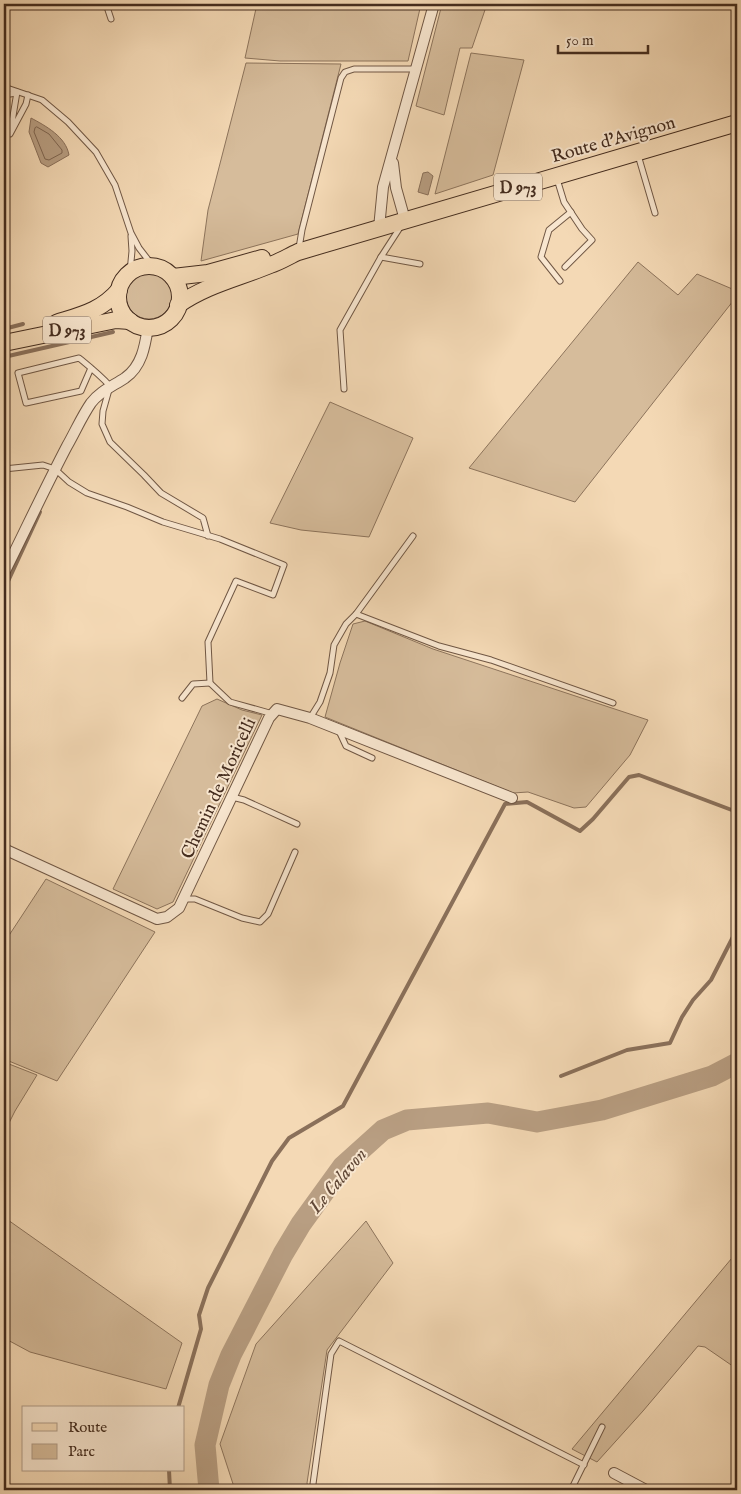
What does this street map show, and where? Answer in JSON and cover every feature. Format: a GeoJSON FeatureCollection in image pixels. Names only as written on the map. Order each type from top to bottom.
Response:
{"type":"FeatureCollection","features":[{"type":"Feature","properties":{"kind":"main road","name":"Route d'Avignon"},"geometry":{"type":"LineString","coordinates":[[178,305],[189,297],[209,288],[271,265],[298,252],[737,123]]}},
{"type":"Feature","properties":{"kind":"main road","name":"Route d'Avignon"},"geometry":{"type":"LineString","coordinates":[[172,277],[195,275],[273,255],[298,252]]}},
{"type":"Feature","properties":{"kind":"main road"},"geometry":{"type":"LineString","coordinates":[[153,266],[164,270],[172,277],[178,288],[179,299],[172,317],[161,325],[148,327],[130,321],[122,312],[118,301],[121,283],[130,272],[141,267],[153,266]]}},
{"type":"Feature","properties":{"kind":"main road","name":"D 973"},"geometry":{"type":"LineString","coordinates":[[4,341],[100,308],[119,290]]}},
{"type":"Feature","properties":{"kind":"main road","name":"D 973"},"geometry":{"type":"LineString","coordinates":[[4,341],[116,320],[130,321]]}},
{"type":"Feature","properties":{"kind":"street"},"geometry":{"type":"LineString","coordinates":[[379,228],[382,187],[393,155],[434,4]]}},
{"type":"Feature","properties":{"kind":"street"},"geometry":{"type":"LineString","coordinates":[[393,155],[396,188],[405,220]]}},
{"type":"Feature","properties":{"kind":"street"},"geometry":{"type":"LineString","coordinates":[[4,573],[55,469],[92,402],[110,386],[126,377],[133,370],[144,353],[148,327]]}},
{"type":"Feature","properties":{"kind":"street","name":"Chemin de Moricelli"},"geometry":{"type":"LineString","coordinates":[[4,849],[157,919],[167,917],[179,908],[269,718],[278,710],[310,718],[337,728],[512,798]]}},
{"type":"Feature","properties":{"kind":"street"},"geometry":{"type":"LineString","coordinates":[[614,1473],[646,1490]]}},
{"type":"Feature","properties":{"kind":"lane"},"geometry":{"type":"LineString","coordinates":[[106,4],[111,19]]}},
{"type":"Feature","properties":{"kind":"lane"},"geometry":{"type":"LineString","coordinates":[[298,252],[341,78],[345,72],[354,69],[416,69]]}},
{"type":"Feature","properties":{"kind":"lane"},"geometry":{"type":"LineString","coordinates":[[4,88],[42,100],[68,122],[96,152],[115,185],[131,233],[139,248],[153,266]]}},
{"type":"Feature","properties":{"kind":"lane"},"geometry":{"type":"LineString","coordinates":[[17,92],[10,134],[26,104],[28,95]]}},
{"type":"Feature","properties":{"kind":"lane"},"geometry":{"type":"LineString","coordinates":[[4,95],[17,92]]}},
{"type":"Feature","properties":{"kind":"lane"},"geometry":{"type":"LineString","coordinates":[[637,152],[655,213]]}},
{"type":"Feature","properties":{"kind":"lane"},"geometry":{"type":"LineString","coordinates":[[556,176],[564,202],[582,229],[592,240],[565,267]]}},
{"type":"Feature","properties":{"kind":"lane"},"geometry":{"type":"LineString","coordinates":[[560,280],[541,257],[549,230],[571,212]]}},
{"type":"Feature","properties":{"kind":"lane"},"geometry":{"type":"LineString","coordinates":[[344,389],[340,330],[381,257],[405,220]]}},
{"type":"Feature","properties":{"kind":"lane"},"geometry":{"type":"LineString","coordinates":[[130,272],[131,233]]}},
{"type":"Feature","properties":{"kind":"lane"},"geometry":{"type":"LineString","coordinates":[[381,257],[420,264]]}},
{"type":"Feature","properties":{"kind":"lane"},"geometry":{"type":"LineString","coordinates":[[92,368],[81,391],[26,403],[18,373],[79,358],[92,368],[99,374],[110,386],[103,411],[102,424],[110,442],[161,493],[203,518],[208,536]]}},
{"type":"Feature","properties":{"kind":"lane"},"geometry":{"type":"LineString","coordinates":[[4,469],[43,465],[55,469],[69,482],[87,493],[284,565],[273,595],[236,581],[208,642],[210,682],[230,702],[273,714]]}},
{"type":"Feature","properties":{"kind":"lane"},"geometry":{"type":"LineString","coordinates":[[310,718],[320,702],[330,673],[334,645],[346,624],[356,614],[413,536]]}},
{"type":"Feature","properties":{"kind":"lane"},"geometry":{"type":"LineString","coordinates":[[356,614],[439,646],[491,660],[613,703]]}},
{"type":"Feature","properties":{"kind":"lane"},"geometry":{"type":"LineString","coordinates":[[182,698],[193,684],[210,682]]}},
{"type":"Feature","properties":{"kind":"lane"},"geometry":{"type":"LineString","coordinates":[[337,728],[346,746],[372,758]]}},
{"type":"Feature","properties":{"kind":"lane"},"geometry":{"type":"LineString","coordinates":[[232,797],[244,800],[297,824]]}},
{"type":"Feature","properties":{"kind":"lane"},"geometry":{"type":"LineString","coordinates":[[183,899],[195,899],[242,918],[260,922],[268,914],[295,852]]}},
{"type":"Feature","properties":{"kind":"lane"},"geometry":{"type":"LineString","coordinates":[[314,1490],[313,1484],[331,1354],[339,1341],[584,1465]]}},
{"type":"Feature","properties":{"kind":"lane"},"geometry":{"type":"LineString","coordinates":[[571,1490],[602,1428]]}},
{"type":"Feature","properties":{"kind":"green space"},"geometry":{"type":"Polygon","coordinates":[[[257,4],[421,4],[408,61],[280,61],[245,58],[257,4]]]}},
{"type":"Feature","properties":{"kind":"green space"},"geometry":{"type":"Polygon","coordinates":[[[442,4],[487,4],[472,48],[460,48],[444,115],[416,106],[442,4]]]}},
{"type":"Feature","properties":{"kind":"green space"},"geometry":{"type":"Polygon","coordinates":[[[471,53],[524,60],[493,175],[435,194],[471,53]]]}},
{"type":"Feature","properties":{"kind":"green space"},"geometry":{"type":"Polygon","coordinates":[[[246,63],[341,64],[298,234],[201,261],[208,210],[246,63]]]}},
{"type":"Feature","properties":{"kind":"green space"},"geometry":{"type":"Polygon","coordinates":[[[638,262],[678,295],[697,274],[737,291],[737,296],[575,502],[469,468],[638,262]]]}},
{"type":"Feature","properties":{"kind":"green space"},"geometry":{"type":"Polygon","coordinates":[[[144,273],[154,273],[168,283],[172,296],[168,309],[162,315],[154,319],[144,319],[130,309],[126,301],[126,291],[136,277],[144,273]]]}},
{"type":"Feature","properties":{"kind":"green space"},"geometry":{"type":"Polygon","coordinates":[[[330,402],[413,438],[369,537],[301,530],[270,523],[330,402]]]}},
{"type":"Feature","properties":{"kind":"green space"},"geometry":{"type":"Polygon","coordinates":[[[365,621],[433,649],[648,720],[630,755],[586,807],[574,808],[528,792],[513,793],[325,717],[353,624],[365,621]]]}},
{"type":"Feature","properties":{"kind":"green space"},"geometry":{"type":"Polygon","coordinates":[[[217,699],[242,710],[262,715],[173,902],[157,909],[113,889],[202,706],[217,699]]]}},
{"type":"Feature","properties":{"kind":"green space"},"geometry":{"type":"Polygon","coordinates":[[[46,879],[155,932],[57,1081],[4,1059],[4,943],[46,879]]]}},
{"type":"Feature","properties":{"kind":"green space"},"geometry":{"type":"Polygon","coordinates":[[[4,1062],[37,1075],[4,1133],[4,1062]]]}},
{"type":"Feature","properties":{"kind":"green space"},"geometry":{"type":"Polygon","coordinates":[[[8,1220],[182,1343],[166,1389],[30,1352],[4,1338],[4,1226],[8,1220]]]}},
{"type":"Feature","properties":{"kind":"green space"},"geometry":{"type":"Polygon","coordinates":[[[366,1221],[393,1263],[327,1350],[307,1483],[309,1490],[235,1490],[220,1444],[256,1344],[366,1221]]]}},
{"type":"Feature","properties":{"kind":"green space"},"geometry":{"type":"Polygon","coordinates":[[[737,1252],[737,1369],[705,1347],[698,1346],[597,1462],[572,1449],[737,1252]]]}},
{"type":"Feature","properties":{"kind":"water"},"geometry":{"type":"Polygon","coordinates":[[[31,118],[60,137],[69,155],[48,167],[41,163],[29,132],[31,118]]]}},
{"type":"Feature","properties":{"kind":"water"},"geometry":{"type":"Polygon","coordinates":[[[428,172],[433,176],[428,195],[418,192],[423,173],[428,172]]]}},
{"type":"Feature","properties":{"kind":"waterway"},"geometry":{"type":"LineString","coordinates":[[4,329],[23,324]]}},
{"type":"Feature","properties":{"kind":"waterway"},"geometry":{"type":"LineString","coordinates":[[4,357],[113,332]]}},
{"type":"Feature","properties":{"kind":"waterway"},"geometry":{"type":"LineString","coordinates":[[4,590],[40,512]]}},
{"type":"Feature","properties":{"kind":"waterway"},"geometry":{"type":"LineString","coordinates":[[179,1406],[201,1329],[199,1315],[208,1288],[272,1161],[289,1138],[343,1106],[505,804],[527,802],[580,831],[593,819],[629,777],[639,775],[737,812]]}},
{"type":"Feature","properties":{"kind":"waterway"},"geometry":{"type":"LineString","coordinates":[[561,1076],[627,1050],[670,1043],[682,1017],[693,1000],[711,980],[737,929]]}},
{"type":"Feature","properties":{"kind":"waterway","name":"Le Calavon"},"geometry":{"type":"LineString","coordinates":[[209,1490],[205,1445],[219,1385],[231,1355],[283,1254],[301,1224],[343,1166],[383,1130],[407,1120],[488,1113],[537,1122],[602,1110],[712,1076],[737,1063]]}},
{"type":"Feature","properties":{"kind":"waterway"},"geometry":{"type":"LineString","coordinates":[[169,1472],[170,1490]]}}]}
